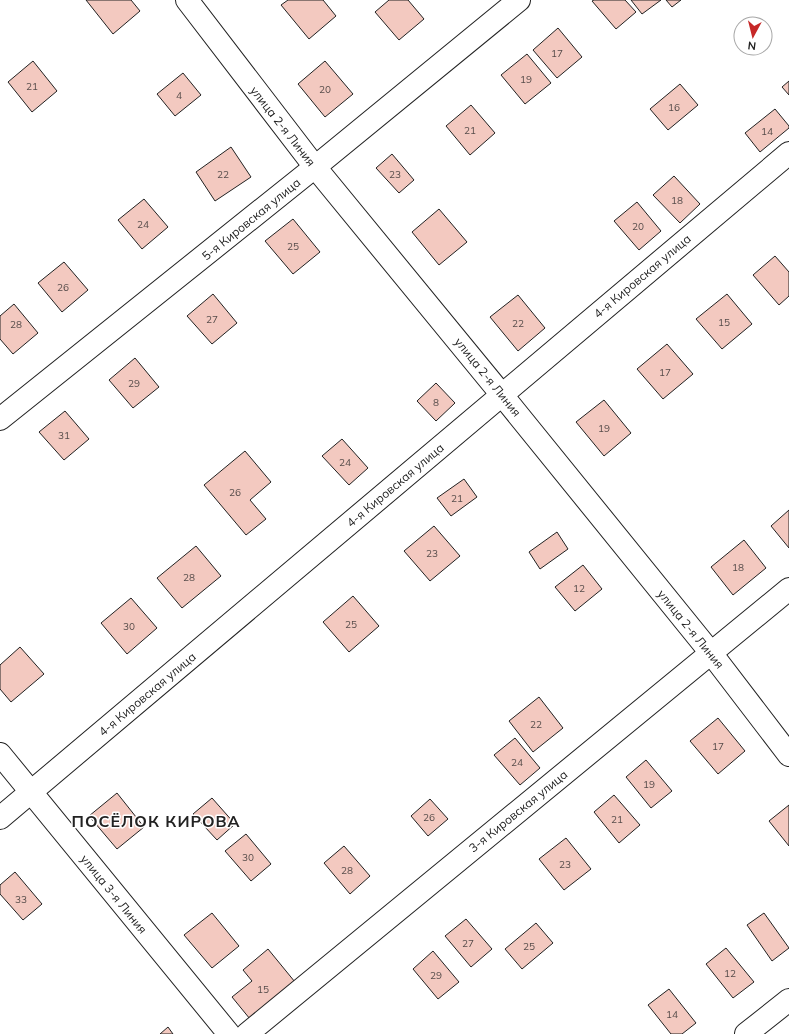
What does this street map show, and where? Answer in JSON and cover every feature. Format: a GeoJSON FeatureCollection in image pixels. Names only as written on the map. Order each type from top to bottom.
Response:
{"type":"FeatureCollection","features":[{"type":"Feature","properties":{"kind":"street","name":"улица 2-я Линия"},"geometry":{"type":"LineString","coordinates":[[187,0],[315,167],[502,395],[710,653],[789,755]]}},
{"type":"Feature","properties":{"kind":"street","name":"5-я Кировская улица"},"geometry":{"type":"LineString","coordinates":[[0,419],[315,167],[519,0]]}},
{"type":"Feature","properties":{"kind":"street","name":"4-я Кировская улица"},"geometry":{"type":"LineString","coordinates":[[0,818],[789,152]]}},
{"type":"Feature","properties":{"kind":"street","name":"3-я Кировская улица"},"geometry":{"type":"LineString","coordinates":[[247,1034],[789,589]]}},
{"type":"Feature","properties":{"kind":"street","name":"улица 3-я Линия"},"geometry":{"type":"LineString","coordinates":[[0,754],[228,1034]]}},
{"type":"Feature","properties":{"kind":"street"},"geometry":{"type":"LineString","coordinates":[[746,1034],[789,1000]]}},
{"type":"Feature","properties":{"kind":"building"},"geometry":{"type":"Polygon","coordinates":[[[86,0],[131,0],[140,11],[113,34],[86,0]]]}},
{"type":"Feature","properties":{"kind":"building"},"geometry":{"type":"Polygon","coordinates":[[[288,0],[323,0],[336,16],[309,39],[281,5],[288,0]]]}},
{"type":"Feature","properties":{"kind":"building"},"geometry":{"type":"Polygon","coordinates":[[[389,0],[408,0],[424,19],[399,40],[375,12],[389,0]]]}},
{"type":"Feature","properties":{"kind":"building"},"geometry":{"type":"Polygon","coordinates":[[[625,0],[636,12],[616,29],[592,1],[625,0]]]}},
{"type":"Feature","properties":{"kind":"building"},"geometry":{"type":"Polygon","coordinates":[[[631,0],[661,0],[642,14],[631,0]]]}},
{"type":"Feature","properties":{"kind":"building"},"geometry":{"type":"Polygon","coordinates":[[[666,0],[681,0],[672,7],[666,0]]]}},
{"type":"Feature","properties":{"kind":"building"},"geometry":{"type":"Polygon","coordinates":[[[558,28],[582,57],[557,78],[533,50],[558,28]]]}},
{"type":"Feature","properties":{"kind":"building"},"geometry":{"type":"Polygon","coordinates":[[[527,54],[551,83],[525,104],[501,75],[527,54]]]}},
{"type":"Feature","properties":{"kind":"building"},"geometry":{"type":"Polygon","coordinates":[[[33,61],[57,91],[32,112],[8,82],[33,61]]]}},
{"type":"Feature","properties":{"kind":"building"},"geometry":{"type":"Polygon","coordinates":[[[325,61],[353,94],[325,117],[298,84],[325,61]]]}},
{"type":"Feature","properties":{"kind":"building"},"geometry":{"type":"Polygon","coordinates":[[[183,73],[201,95],[175,116],[157,94],[183,73]]]}},
{"type":"Feature","properties":{"kind":"building"},"geometry":{"type":"Polygon","coordinates":[[[789,81],[789,95],[782,87],[789,81]]]}},
{"type":"Feature","properties":{"kind":"building"},"geometry":{"type":"Polygon","coordinates":[[[680,84],[698,105],[668,130],[650,109],[680,84]]]}},
{"type":"Feature","properties":{"kind":"building"},"geometry":{"type":"Polygon","coordinates":[[[471,105],[495,133],[470,155],[446,126],[471,105]]]}},
{"type":"Feature","properties":{"kind":"building"},"geometry":{"type":"Polygon","coordinates":[[[775,109],[789,128],[760,152],[745,133],[775,109]]]}},
{"type":"Feature","properties":{"kind":"building"},"geometry":{"type":"Polygon","coordinates":[[[231,147],[251,177],[215,201],[196,172],[231,147]]]}},
{"type":"Feature","properties":{"kind":"building"},"geometry":{"type":"Polygon","coordinates":[[[392,154],[414,180],[399,193],[376,168],[392,154]]]}},
{"type":"Feature","properties":{"kind":"building"},"geometry":{"type":"Polygon","coordinates":[[[674,176],[700,204],[680,223],[653,195],[674,176]]]}},
{"type":"Feature","properties":{"kind":"building"},"geometry":{"type":"Polygon","coordinates":[[[144,199],[168,227],[142,249],[118,220],[144,199]]]}},
{"type":"Feature","properties":{"kind":"building"},"geometry":{"type":"Polygon","coordinates":[[[637,202],[661,231],[639,250],[614,221],[637,202]]]}},
{"type":"Feature","properties":{"kind":"building"},"geometry":{"type":"Polygon","coordinates":[[[439,209],[467,242],[439,265],[412,232],[439,209]]]}},
{"type":"Feature","properties":{"kind":"building"},"geometry":{"type":"Polygon","coordinates":[[[293,219],[320,252],[293,274],[265,241],[293,219]]]}},
{"type":"Feature","properties":{"kind":"building"},"geometry":{"type":"Polygon","coordinates":[[[775,256],[789,272],[789,296],[779,305],[753,275],[775,256]]]}},
{"type":"Feature","properties":{"kind":"building"},"geometry":{"type":"Polygon","coordinates":[[[64,262],[88,290],[62,312],[38,283],[64,262]]]}},
{"type":"Feature","properties":{"kind":"building"},"geometry":{"type":"Polygon","coordinates":[[[213,294],[237,323],[212,344],[187,316],[213,294]]]}},
{"type":"Feature","properties":{"kind":"building"},"geometry":{"type":"Polygon","coordinates":[[[727,294],[752,324],[722,349],[696,319],[727,294]]]}},
{"type":"Feature","properties":{"kind":"building"},"geometry":{"type":"Polygon","coordinates":[[[518,295],[545,328],[518,351],[490,317],[518,295]]]}},
{"type":"Feature","properties":{"kind":"building"},"geometry":{"type":"Polygon","coordinates":[[[14,304],[38,333],[13,354],[0,339],[0,316],[14,304]]]}},
{"type":"Feature","properties":{"kind":"building"},"geometry":{"type":"Polygon","coordinates":[[[667,344],[693,374],[663,399],[637,369],[667,344]]]}},
{"type":"Feature","properties":{"kind":"building"},"geometry":{"type":"Polygon","coordinates":[[[135,358],[159,387],[133,408],[109,380],[135,358]]]}},
{"type":"Feature","properties":{"kind":"building"},"geometry":{"type":"Polygon","coordinates":[[[436,383],[455,403],[436,421],[417,401],[436,383]]]}},
{"type":"Feature","properties":{"kind":"building"},"geometry":{"type":"Polygon","coordinates":[[[604,400],[631,433],[604,456],[576,422],[604,400]]]}},
{"type":"Feature","properties":{"kind":"building"},"geometry":{"type":"Polygon","coordinates":[[[65,411],[89,439],[64,460],[39,432],[65,411]]]}},
{"type":"Feature","properties":{"kind":"building"},"geometry":{"type":"Polygon","coordinates":[[[342,439],[368,468],[349,485],[322,456],[342,439]]]}},
{"type":"Feature","properties":{"kind":"building"},"geometry":{"type":"Polygon","coordinates":[[[245,451],[271,482],[250,500],[266,519],[246,535],[204,485],[245,451]]]}},
{"type":"Feature","properties":{"kind":"building"},"geometry":{"type":"Polygon","coordinates":[[[464,479],[477,497],[451,516],[437,498],[464,479]]]}},
{"type":"Feature","properties":{"kind":"building"},"geometry":{"type":"Polygon","coordinates":[[[789,510],[789,548],[771,526],[789,510]]]}},
{"type":"Feature","properties":{"kind":"building"},"geometry":{"type":"Polygon","coordinates":[[[434,526],[460,556],[430,581],[404,551],[434,526]]]}},
{"type":"Feature","properties":{"kind":"building"},"geometry":{"type":"Polygon","coordinates":[[[557,532],[568,549],[540,569],[529,552],[557,532]]]}},
{"type":"Feature","properties":{"kind":"building"},"geometry":{"type":"Polygon","coordinates":[[[744,540],[766,568],[733,595],[711,567],[744,540]]]}},
{"type":"Feature","properties":{"kind":"building"},"geometry":{"type":"Polygon","coordinates":[[[196,546],[221,576],[182,608],[157,578],[196,546]]]}},
{"type":"Feature","properties":{"kind":"building"},"geometry":{"type":"Polygon","coordinates":[[[583,565],[602,589],[575,611],[555,587],[583,565]]]}},
{"type":"Feature","properties":{"kind":"building"},"geometry":{"type":"Polygon","coordinates":[[[353,596],[379,626],[349,652],[323,622],[353,596]]]}},
{"type":"Feature","properties":{"kind":"building"},"geometry":{"type":"Polygon","coordinates":[[[131,598],[157,628],[127,654],[101,623],[131,598]]]}},
{"type":"Feature","properties":{"kind":"building"},"geometry":{"type":"Polygon","coordinates":[[[20,647],[44,674],[11,702],[0,689],[0,665],[20,647]]]}},
{"type":"Feature","properties":{"kind":"building"},"geometry":{"type":"Polygon","coordinates":[[[539,697],[563,728],[533,752],[509,721],[539,697]]]}},
{"type":"Feature","properties":{"kind":"building"},"geometry":{"type":"Polygon","coordinates":[[[718,718],[745,751],[718,774],[690,741],[718,718]]]}},
{"type":"Feature","properties":{"kind":"building"},"geometry":{"type":"Polygon","coordinates":[[[515,738],[540,768],[520,785],[494,755],[515,738]]]}},
{"type":"Feature","properties":{"kind":"building"},"geometry":{"type":"Polygon","coordinates":[[[646,760],[672,791],[651,808],[626,777],[646,760]]]}},
{"type":"Feature","properties":{"kind":"building"},"geometry":{"type":"Polygon","coordinates":[[[117,793],[144,827],[117,849],[89,816],[117,793]]]}},
{"type":"Feature","properties":{"kind":"building"},"geometry":{"type":"Polygon","coordinates":[[[614,795],[640,825],[619,843],[594,812],[614,795]]]}},
{"type":"Feature","properties":{"kind":"building"},"geometry":{"type":"Polygon","coordinates":[[[212,798],[235,824],[217,840],[193,814],[212,798]]]}},
{"type":"Feature","properties":{"kind":"building"},"geometry":{"type":"Polygon","coordinates":[[[430,799],[448,819],[428,836],[411,816],[430,799]]]}},
{"type":"Feature","properties":{"kind":"building"},"geometry":{"type":"Polygon","coordinates":[[[789,805],[789,846],[769,821],[789,805]]]}},
{"type":"Feature","properties":{"kind":"building"},"geometry":{"type":"Polygon","coordinates":[[[246,834],[271,864],[251,881],[225,851],[246,834]]]}},
{"type":"Feature","properties":{"kind":"building"},"geometry":{"type":"Polygon","coordinates":[[[566,838],[591,869],[564,890],[539,859],[566,838]]]}},
{"type":"Feature","properties":{"kind":"building"},"geometry":{"type":"Polygon","coordinates":[[[344,846],[370,876],[350,894],[324,863],[344,846]]]}},
{"type":"Feature","properties":{"kind":"building"},"geometry":{"type":"Polygon","coordinates":[[[15,872],[42,904],[23,920],[0,894],[0,885],[15,872]]]}},
{"type":"Feature","properties":{"kind":"building"},"geometry":{"type":"Polygon","coordinates":[[[212,913],[239,946],[212,968],[184,935],[212,913]]]}},
{"type":"Feature","properties":{"kind":"building"},"geometry":{"type":"Polygon","coordinates":[[[764,913],[789,948],[772,961],[747,925],[764,913]]]}},
{"type":"Feature","properties":{"kind":"building"},"geometry":{"type":"Polygon","coordinates":[[[466,919],[492,949],[471,967],[445,936],[466,919]]]}},
{"type":"Feature","properties":{"kind":"building"},"geometry":{"type":"Polygon","coordinates":[[[536,923],[553,943],[522,969],[505,949],[536,923]]]}},
{"type":"Feature","properties":{"kind":"building"},"geometry":{"type":"Polygon","coordinates":[[[726,948],[754,982],[733,998],[706,964],[726,948]]]}},
{"type":"Feature","properties":{"kind":"building"},"geometry":{"type":"Polygon","coordinates":[[[268,949],[295,982],[250,1019],[232,997],[252,981],[243,970],[268,949]]]}},
{"type":"Feature","properties":{"kind":"building"},"geometry":{"type":"Polygon","coordinates":[[[433,951],[459,982],[438,999],[413,969],[433,951]]]}},
{"type":"Feature","properties":{"kind":"building"},"geometry":{"type":"Polygon","coordinates":[[[669,989],[696,1023],[682,1034],[671,1034],[648,1005],[669,989]]]}},
{"type":"Feature","properties":{"kind":"building"},"geometry":{"type":"Polygon","coordinates":[[[168,1027],[173,1034],[160,1034],[168,1027]]]}},
{"type":"Feature","properties":{"kind":"district","name":"ПОСЁЛОК КИРОВА"},"geometry":{"type":"Point","coordinates":[156,821]}}]}
